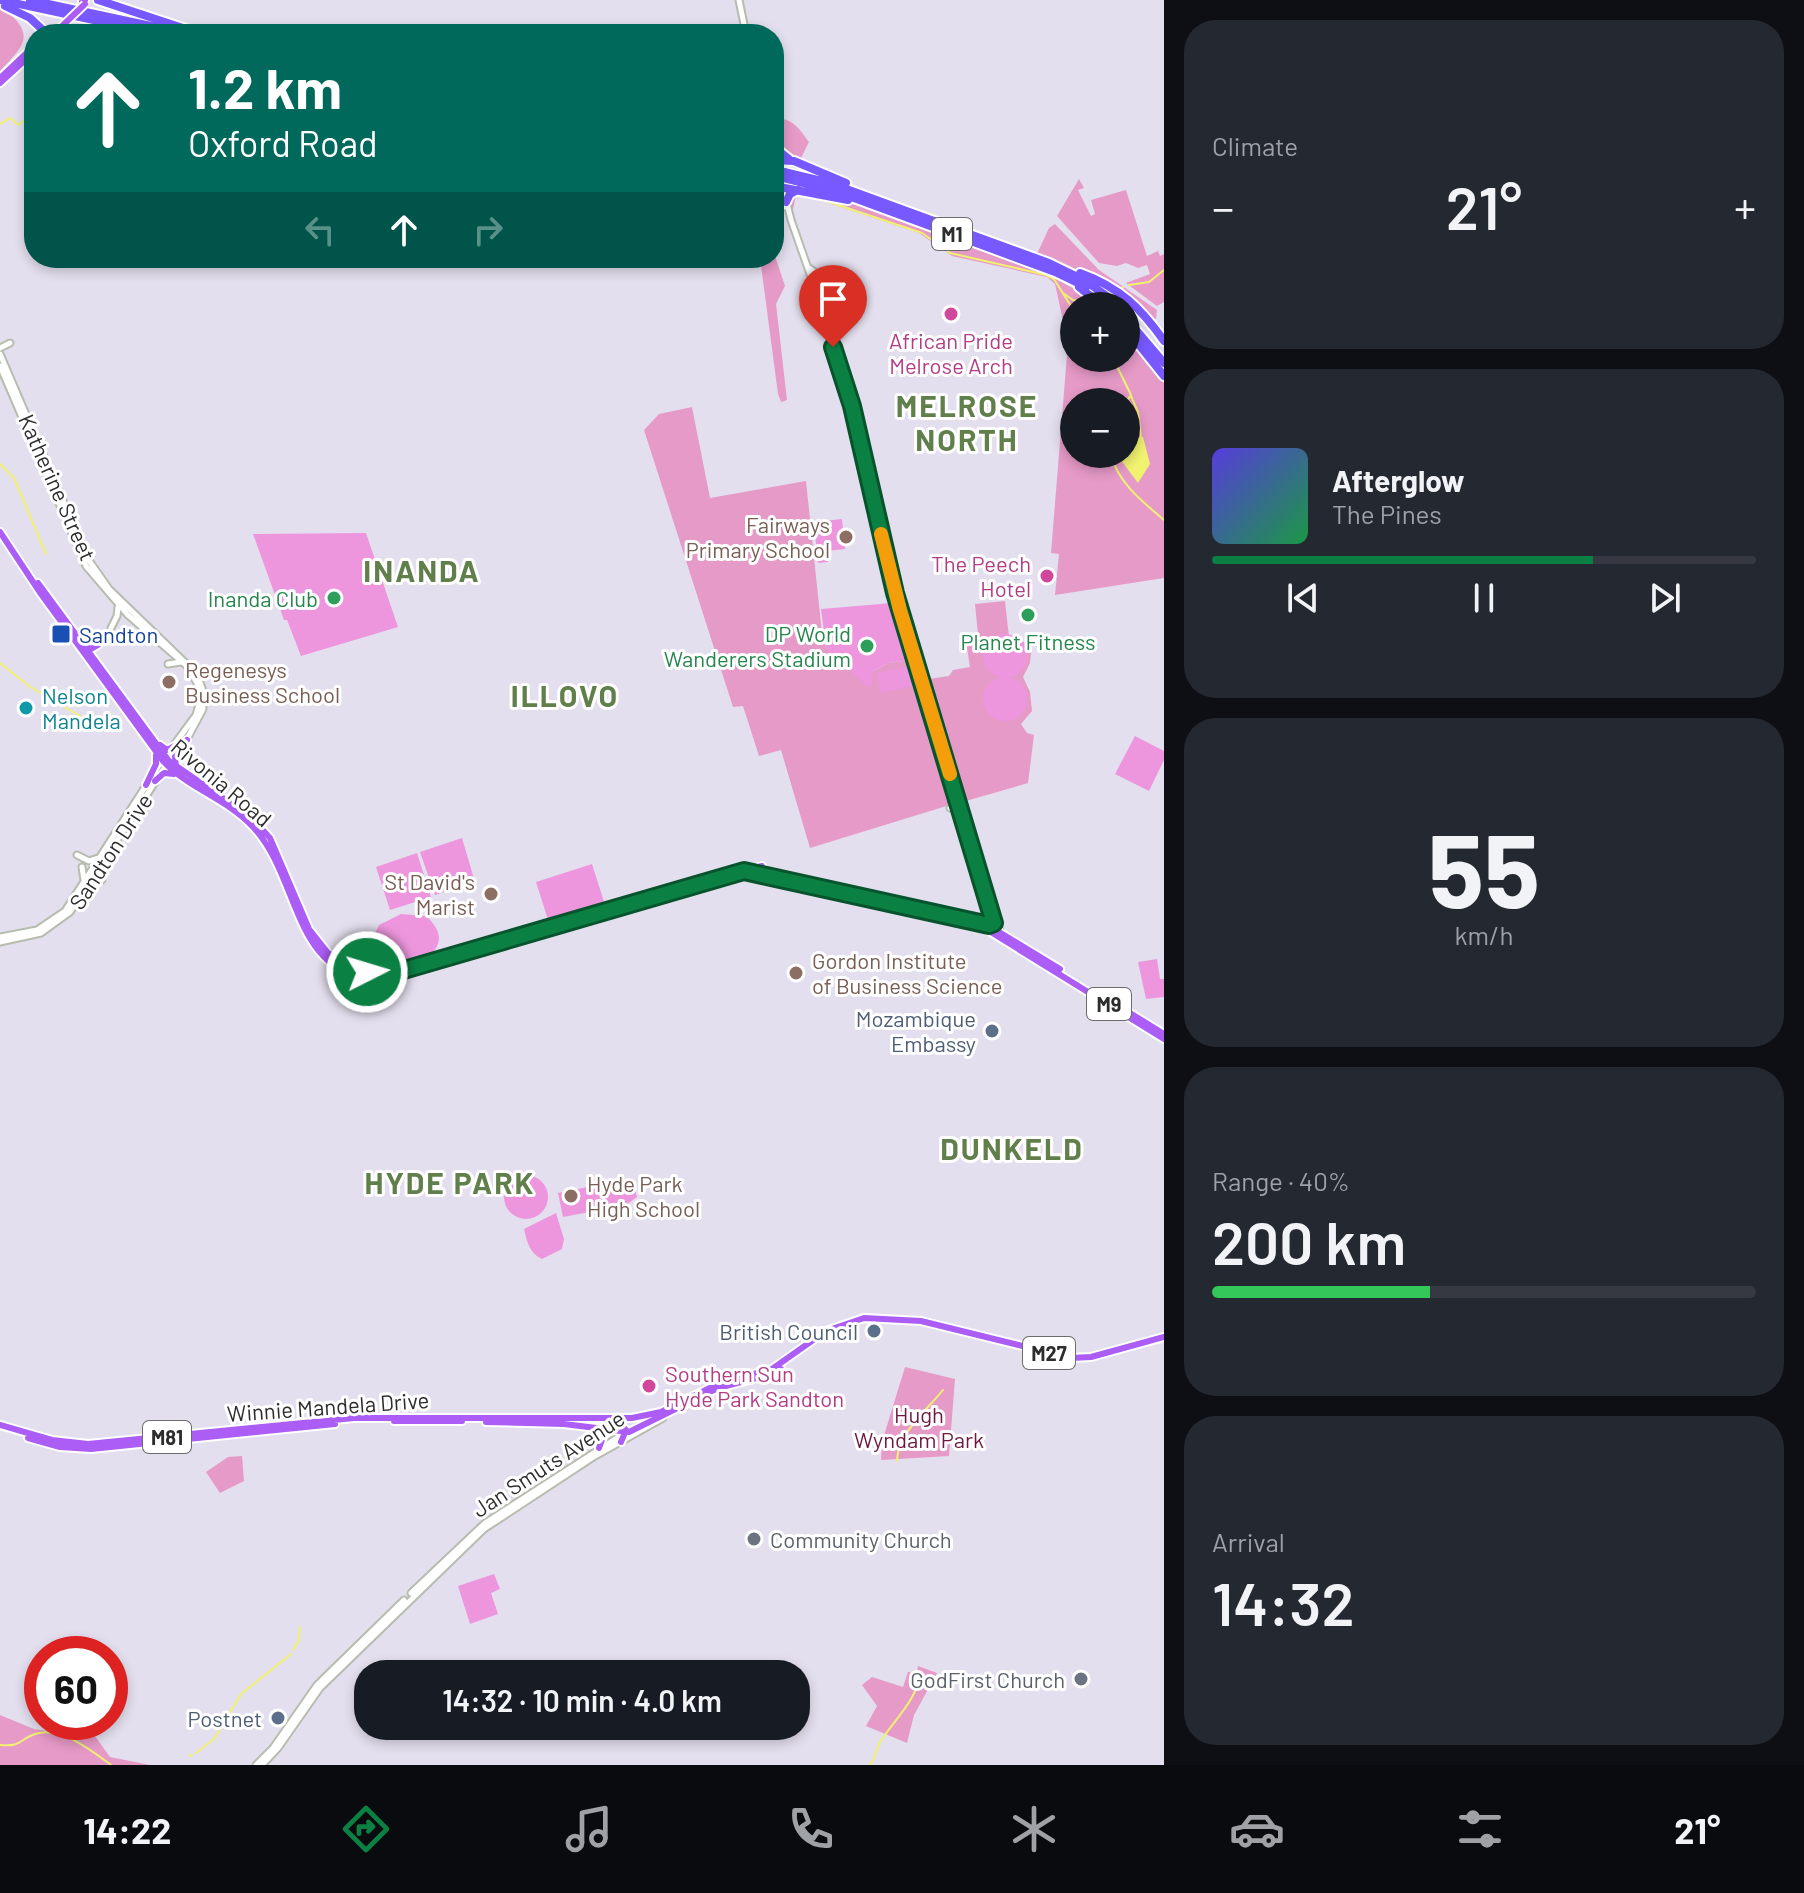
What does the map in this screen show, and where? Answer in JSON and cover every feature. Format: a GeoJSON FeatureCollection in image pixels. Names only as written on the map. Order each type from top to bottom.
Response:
{"type":"FeatureCollection","features":[{"type":"Feature","properties":{"kind":"highway"},"geometry":{"type":"LineString","coordinates":[[30,0],[142,24]]}},
{"type":"Feature","properties":{"kind":"highway"},"geometry":{"type":"LineString","coordinates":[[98,0],[170,24]]}},
{"type":"Feature","properties":{"kind":"highway"},"geometry":{"type":"LineString","coordinates":[[110,0],[118,7]]}},
{"type":"Feature","properties":{"kind":"highway"},"geometry":{"type":"LineString","coordinates":[[0,2],[40,24]]}},
{"type":"Feature","properties":{"kind":"highway"},"geometry":{"type":"LineString","coordinates":[[0,2],[109,24]]}},
{"type":"Feature","properties":{"kind":"highway"},"geometry":{"type":"LineString","coordinates":[[20,12],[35,24]]}},
{"type":"Feature","properties":{"kind":"highway"},"geometry":{"type":"LineString","coordinates":[[784,162],[794,161],[905,210]]}},
{"type":"Feature","properties":{"kind":"highway","name":"M1"},"geometry":{"type":"LineString","coordinates":[[784,186],[821,180],[1049,263],[1101,292]]}},
{"type":"Feature","properties":{"kind":"highway","name":"M1"},"geometry":{"type":"LineString","coordinates":[[784,187],[814,184],[1055,272],[1089,292]]}},
{"type":"Feature","properties":{"kind":"highway"},"geometry":{"type":"LineString","coordinates":[[784,190],[790,194],[798,190],[867,203]]}},
{"type":"Feature","properties":{"kind":"highway"},"geometry":{"type":"LineString","coordinates":[[1049,263],[1118,290],[1141,310],[1162,338]]}},
{"type":"Feature","properties":{"kind":"highway"},"geometry":{"type":"LineString","coordinates":[[1055,272],[1083,292]]}},
{"type":"Feature","properties":{"kind":"highway"},"geometry":{"type":"LineString","coordinates":[[1161,323],[1162,338]]}},
{"type":"Feature","properties":{"kind":"highway"},"geometry":{"type":"LineString","coordinates":[[1140,327],[1164,355]]}},
{"type":"Feature","properties":{"kind":"highway"},"geometry":{"type":"LineString","coordinates":[[1140,335],[1164,363]]}},
{"type":"Feature","properties":{"kind":"highway"},"geometry":{"type":"LineString","coordinates":[[1140,346],[1164,376]]}},
{"type":"Feature","properties":{"kind":"main road"},"geometry":{"type":"LineString","coordinates":[[739,0],[744,24]]}},
{"type":"Feature","properties":{"kind":"main road"},"geometry":{"type":"LineString","coordinates":[[62,24],[85,2]]}},
{"type":"Feature","properties":{"kind":"main road"},"geometry":{"type":"LineString","coordinates":[[0,82],[24,59]]}},
{"type":"Feature","properties":{"kind":"main road"},"geometry":{"type":"LineString","coordinates":[[0,82],[24,60]]}},
{"type":"Feature","properties":{"kind":"main road"},"geometry":{"type":"LineString","coordinates":[[784,199],[849,384],[897,588],[996,928]]}},
{"type":"Feature","properties":{"kind":"main road"},"geometry":{"type":"LineString","coordinates":[[784,199],[850,397],[893,582],[996,928]]}},
{"type":"Feature","properties":{"kind":"main road"},"geometry":{"type":"LineString","coordinates":[[806,264],[819,275]]}},
{"type":"Feature","properties":{"kind":"main road"},"geometry":{"type":"LineString","coordinates":[[0,348],[10,343]]}},
{"type":"Feature","properties":{"kind":"main road","name":"Katherine Street"},"geometry":{"type":"LineString","coordinates":[[0,354],[80,556],[117,604],[182,662],[197,683],[200,701],[193,722],[166,761]]}},
{"type":"Feature","properties":{"kind":"main road","name":"Katherine Street"},"geometry":{"type":"LineString","coordinates":[[0,366],[83,549],[99,577],[187,661],[200,680],[203,709],[187,740],[166,761]]}},
{"type":"Feature","properties":{"kind":"main road","name":"Rivonia Road"},"geometry":{"type":"LineString","coordinates":[[0,530],[130,708],[139,709],[140,721],[152,742]]}},
{"type":"Feature","properties":{"kind":"main road","name":"Rivonia Road"},"geometry":{"type":"LineString","coordinates":[[0,530],[95,670],[166,761],[188,781],[243,817],[260,834],[278,864],[303,930],[320,953],[341,968],[360,976],[396,977],[728,877]]}},
{"type":"Feature","properties":{"kind":"main road"},"geometry":{"type":"LineString","coordinates":[[77,565],[86,566]]}},
{"type":"Feature","properties":{"kind":"main road"},"geometry":{"type":"LineString","coordinates":[[111,628],[117,616],[117,604]]}},
{"type":"Feature","properties":{"kind":"main road"},"geometry":{"type":"LineString","coordinates":[[59,611],[68,632]]}},
{"type":"Feature","properties":{"kind":"main road"},"geometry":{"type":"LineString","coordinates":[[83,644],[91,649],[98,645]]}},
{"type":"Feature","properties":{"kind":"main road"},"geometry":{"type":"LineString","coordinates":[[169,651],[169,664],[182,662]]}},
{"type":"Feature","properties":{"kind":"main road"},"geometry":{"type":"LineString","coordinates":[[86,670],[95,670]]}},
{"type":"Feature","properties":{"kind":"main road"},"geometry":{"type":"LineString","coordinates":[[115,687],[117,699]]}},
{"type":"Feature","properties":{"kind":"main road"},"geometry":{"type":"LineString","coordinates":[[176,767],[175,756],[187,740]]}},
{"type":"Feature","properties":{"kind":"main road"},"geometry":{"type":"LineString","coordinates":[[152,742],[165,750],[176,745]]}},
{"type":"Feature","properties":{"kind":"main road"},"geometry":{"type":"LineString","coordinates":[[146,785],[157,762],[152,742]]}},
{"type":"Feature","properties":{"kind":"main road","name":"Rivonia Road"},"geometry":{"type":"LineString","coordinates":[[166,761],[252,818],[278,854],[304,920],[319,945],[352,968],[382,973],[728,877]]}},
{"type":"Feature","properties":{"kind":"main road","name":"Sandton Drive"},"geometry":{"type":"LineString","coordinates":[[0,940],[49,924],[65,911],[166,761]]}},
{"type":"Feature","properties":{"kind":"main road","name":"Sandton Drive"},"geometry":{"type":"LineString","coordinates":[[0,940],[34,936],[56,926],[70,912],[88,887],[146,785],[166,761]]}},
{"type":"Feature","properties":{"kind":"main road"},"geometry":{"type":"LineString","coordinates":[[155,781],[162,774],[169,773],[188,781]]}},
{"type":"Feature","properties":{"kind":"main road"},"geometry":{"type":"LineString","coordinates":[[950,808],[957,802],[956,794]]}},
{"type":"Feature","properties":{"kind":"main road"},"geometry":{"type":"LineString","coordinates":[[278,854],[290,863],[287,876]]}},
{"type":"Feature","properties":{"kind":"main road"},"geometry":{"type":"LineString","coordinates":[[77,855],[89,861],[104,855]]}},
{"type":"Feature","properties":{"kind":"main road"},"geometry":{"type":"LineString","coordinates":[[88,887],[93,880],[102,878],[104,855]]}},
{"type":"Feature","properties":{"kind":"main road"},"geometry":{"type":"LineString","coordinates":[[740,872],[762,866]]}},
{"type":"Feature","properties":{"kind":"main road"},"geometry":{"type":"LineString","coordinates":[[76,896],[84,878],[82,867]]}},
{"type":"Feature","properties":{"kind":"main road","name":"M9"},"geometry":{"type":"LineString","coordinates":[[728,877],[740,872],[759,873],[996,928],[1164,1037]]}},
{"type":"Feature","properties":{"kind":"main road","name":"M9"},"geometry":{"type":"LineString","coordinates":[[728,877],[762,877],[996,928]]}},
{"type":"Feature","properties":{"kind":"main road"},"geometry":{"type":"LineString","coordinates":[[382,973],[411,972]]}},
{"type":"Feature","properties":{"kind":"main road"},"geometry":{"type":"LineString","coordinates":[[359,989],[396,977]]}},
{"type":"Feature","properties":{"kind":"main road"},"geometry":{"type":"LineString","coordinates":[[871,1310],[877,1317]]}},
{"type":"Feature","properties":{"kind":"main road","name":"Jan Smuts Avenue"},"geometry":{"type":"LineString","coordinates":[[256,1765],[273,1748],[323,1679],[478,1529],[599,1448],[661,1412],[720,1383],[776,1368],[833,1326],[877,1317],[915,1320],[1078,1359],[1164,1337]]}},
{"type":"Feature","properties":{"kind":"main road","name":"Jan Smuts Avenue"},"geometry":{"type":"LineString","coordinates":[[262,1765],[320,1688],[484,1529],[677,1410],[711,1391],[771,1374],[826,1335],[850,1324],[875,1321],[934,1325]]}},
{"type":"Feature","properties":{"kind":"main road"},"geometry":{"type":"LineString","coordinates":[[697,1384],[697,1393]]}},
{"type":"Feature","properties":{"kind":"main road"},"geometry":{"type":"LineString","coordinates":[[690,1398],[711,1391]]}},
{"type":"Feature","properties":{"kind":"main road"},"geometry":{"type":"LineString","coordinates":[[621,1442],[627,1432],[677,1410]]}},
{"type":"Feature","properties":{"kind":"main road","name":"Winnie Mandela Drive"},"geometry":{"type":"LineString","coordinates":[[2,1429],[88,1444],[354,1418],[614,1419],[661,1412]]}},
{"type":"Feature","properties":{"kind":"main road"},"geometry":{"type":"LineString","coordinates":[[614,1419],[624,1424],[627,1432]]}},
{"type":"Feature","properties":{"kind":"main road","name":"Winnie Mandela Drive"},"geometry":{"type":"LineString","coordinates":[[2,1429],[60,1447],[91,1449],[336,1427],[475,1421],[627,1432]]}},
{"type":"Feature","properties":{"kind":"main road"},"geometry":{"type":"LineString","coordinates":[[591,1427],[603,1437],[599,1448]]}},
{"type":"Feature","properties":{"kind":"main road"},"geometry":{"type":"LineString","coordinates":[[524,1487],[526,1495]]}},
{"type":"Feature","properties":{"kind":"green space"},"geometry":{"type":"Polygon","coordinates":[[[0,6],[19,23],[24,38],[17,52],[0,71],[0,6]]]}},
{"type":"Feature","properties":{"kind":"green space"},"geometry":{"type":"Polygon","coordinates":[[[784,120],[799,128],[809,142],[800,160],[784,153],[784,120]]]}},
{"type":"Feature","properties":{"kind":"green space"},"geometry":{"type":"Polygon","coordinates":[[[1079,179],[1084,188],[1078,190],[1091,216],[1095,214],[1091,200],[1126,190],[1147,256],[1158,251],[1160,256],[1164,254],[1164,302],[1157,306],[1126,283],[1150,274],[1147,265],[1138,268],[1126,263],[1117,266],[1099,263],[1057,216],[1079,179]]]}},
{"type":"Feature","properties":{"kind":"green space"},"geometry":{"type":"Polygon","coordinates":[[[795,193],[802,194],[796,196],[792,213],[789,205],[795,193]]]}},
{"type":"Feature","properties":{"kind":"green space"},"geometry":{"type":"Polygon","coordinates":[[[802,194],[876,211],[1011,259],[1079,292],[1060,292],[1060,307],[1055,284],[1047,277],[952,256],[919,233],[802,194]]]}},
{"type":"Feature","properties":{"kind":"green space"},"geometry":{"type":"Polygon","coordinates":[[[1055,224],[1099,270],[1131,292],[1111,292],[1081,272],[1037,254],[1049,228],[1055,224]]]}},
{"type":"Feature","properties":{"kind":"green space"},"geometry":{"type":"Polygon","coordinates":[[[761,268],[779,268],[785,286],[776,304],[787,400],[781,402],[761,268]]]}},
{"type":"Feature","properties":{"kind":"green space"},"geometry":{"type":"Polygon","coordinates":[[[1140,298],[1157,310],[1156,319],[1140,311],[1140,298]]]}},
{"type":"Feature","properties":{"kind":"green space"},"geometry":{"type":"Polygon","coordinates":[[[1140,351],[1164,378],[1164,578],[1055,595],[1059,554],[1051,553],[1060,442],[1060,468],[1140,468],[1140,388],[1064,388],[1066,372],[1140,372],[1140,351]]]}},
{"type":"Feature","properties":{"kind":"green space"},"geometry":{"type":"Polygon","coordinates":[[[692,407],[710,498],[806,481],[823,643],[865,682],[873,671],[889,663],[910,660],[953,804],[810,848],[781,750],[759,756],[743,706],[733,707],[644,430],[659,414],[692,407]]]}},
{"type":"Feature","properties":{"kind":"green space"},"geometry":{"type":"Polygon","coordinates":[[[1005,601],[1009,637],[1023,641],[1031,652],[1030,663],[1023,677],[1030,692],[1032,711],[1021,724],[1027,733],[1034,735],[1028,783],[966,801],[927,683],[929,679],[949,676],[953,670],[970,667],[966,642],[978,635],[975,604],[1005,601]]]}},
{"type":"Feature","properties":{"kind":"green space","name":"Hugh Wyndam Park"},"geometry":{"type":"Polygon","coordinates":[[[905,1367],[955,1379],[949,1456],[881,1460],[882,1442],[905,1367]]]}},
{"type":"Feature","properties":{"kind":"green space"},"geometry":{"type":"Polygon","coordinates":[[[242,1456],[244,1481],[220,1493],[206,1472],[228,1457],[242,1456]]]}},
{"type":"Feature","properties":{"kind":"green space"},"geometry":{"type":"Polygon","coordinates":[[[918,1666],[937,1673],[914,1715],[907,1743],[866,1726],[877,1706],[862,1685],[872,1677],[903,1687],[908,1672],[917,1673],[918,1666]]]}},
{"type":"Feature","properties":{"kind":"green space"},"geometry":{"type":"Polygon","coordinates":[[[0,1715],[24,1725],[24,1740],[98,1740],[110,1757],[150,1765],[0,1765],[0,1715]]]}},
{"type":"Feature","properties":{"kind":"shaded area"},"geometry":{"type":"Polygon","coordinates":[[[1140,437],[1143,437],[1150,464],[1138,483],[1127,468],[1140,468],[1140,437]]]}},
{"type":"Feature","properties":{"kind":"shaded area"},"geometry":{"type":"Polygon","coordinates":[[[842,519],[845,549],[827,551],[828,562],[818,563],[814,522],[842,519]]]}},
{"type":"Feature","properties":{"kind":"shaded area","name":"Inanda Club"},"geometry":{"type":"Polygon","coordinates":[[[366,533],[398,627],[301,656],[287,620],[284,620],[253,534],[366,533]]]}},
{"type":"Feature","properties":{"kind":"shaded area","name":"DP World Wanderers Stadium"},"geometry":{"type":"Polygon","coordinates":[[[892,603],[904,629],[910,660],[889,663],[873,671],[872,685],[868,687],[826,648],[821,609],[892,603]]]}},
{"type":"Feature","properties":{"kind":"shaded area"},"geometry":{"type":"Polygon","coordinates":[[[1005,634],[1021,640],[1027,656],[1021,672],[1005,678],[989,672],[983,656],[989,640],[1005,634]]]}},
{"type":"Feature","properties":{"kind":"shaded area"},"geometry":{"type":"Polygon","coordinates":[[[910,666],[914,686],[881,693],[877,673],[910,666]]]}},
{"type":"Feature","properties":{"kind":"shaded area"},"geometry":{"type":"Polygon","coordinates":[[[1005,677],[1021,683],[1027,699],[1021,715],[1005,721],[989,715],[983,699],[989,683],[1005,677]]]}},
{"type":"Feature","properties":{"kind":"shaded area"},"geometry":{"type":"Polygon","coordinates":[[[1135,736],[1164,751],[1164,760],[1149,791],[1115,774],[1135,736]]]}},
{"type":"Feature","properties":{"kind":"shaded area"},"geometry":{"type":"Polygon","coordinates":[[[462,838],[475,882],[435,895],[420,852],[462,838]]]}},
{"type":"Feature","properties":{"kind":"shaded area"},"geometry":{"type":"Polygon","coordinates":[[[417,853],[431,897],[390,910],[376,867],[417,853]]]}},
{"type":"Feature","properties":{"kind":"shaded area"},"geometry":{"type":"Polygon","coordinates":[[[592,864],[605,905],[549,923],[536,882],[592,864]]]}},
{"type":"Feature","properties":{"kind":"shaded area"},"geometry":{"type":"Polygon","coordinates":[[[401,914],[426,916],[438,933],[437,947],[426,957],[410,963],[393,964],[380,958],[373,946],[379,925],[401,914]]]}},
{"type":"Feature","properties":{"kind":"shaded area"},"geometry":{"type":"Polygon","coordinates":[[[1157,959],[1160,979],[1164,979],[1164,997],[1146,999],[1138,962],[1157,959]]]}},
{"type":"Feature","properties":{"kind":"shaded area"},"geometry":{"type":"Polygon","coordinates":[[[526,1175],[542,1181],[548,1197],[542,1213],[526,1219],[510,1213],[504,1197],[510,1181],[526,1175]]]}},
{"type":"Feature","properties":{"kind":"shaded area"},"geometry":{"type":"Polygon","coordinates":[[[632,1178],[637,1197],[626,1205],[563,1217],[558,1193],[632,1178]]]}},
{"type":"Feature","properties":{"kind":"shaded area"},"geometry":{"type":"Polygon","coordinates":[[[556,1213],[564,1239],[562,1249],[542,1259],[532,1251],[524,1229],[556,1213]]]}},
{"type":"Feature","properties":{"kind":"shaded area"},"geometry":{"type":"Polygon","coordinates":[[[494,1574],[500,1589],[491,1593],[498,1614],[470,1624],[458,1586],[494,1574]]]}},
{"type":"Feature","properties":{"kind":"waterway"},"geometry":{"type":"LineString","coordinates":[[0,124],[10,118],[18,125],[24,120]]}},
{"type":"Feature","properties":{"kind":"waterway"},"geometry":{"type":"LineString","coordinates":[[814,197],[922,233],[950,253],[1046,275],[1054,279],[1062,292]]}},
{"type":"Feature","properties":{"kind":"waterway"},"geometry":{"type":"LineString","coordinates":[[1129,285],[1149,282],[1164,270]]}},
{"type":"Feature","properties":{"kind":"waterway"},"geometry":{"type":"LineString","coordinates":[[1120,372],[1128,388]]}},
{"type":"Feature","properties":{"kind":"waterway"},"geometry":{"type":"LineString","coordinates":[[1140,429],[1141,437]]}},
{"type":"Feature","properties":{"kind":"waterway"},"geometry":{"type":"LineString","coordinates":[[0,464],[14,478],[46,554]]}},
{"type":"Feature","properties":{"kind":"waterway"},"geometry":{"type":"LineString","coordinates":[[1116,468],[1140,499],[1164,520]]}},
{"type":"Feature","properties":{"kind":"waterway"},"geometry":{"type":"LineString","coordinates":[[0,663],[29,686],[80,716]]}},
{"type":"Feature","properties":{"kind":"waterway"},"geometry":{"type":"LineString","coordinates":[[897,1461],[907,1432],[943,1390]]}},
{"type":"Feature","properties":{"kind":"waterway"},"geometry":{"type":"LineString","coordinates":[[293,1650],[299,1640],[300,1627]]}},
{"type":"Feature","properties":{"kind":"waterway"},"geometry":{"type":"LineString","coordinates":[[196,1753],[214,1739],[241,1694],[291,1654]]}},
{"type":"Feature","properties":{"kind":"waterway"},"geometry":{"type":"LineString","coordinates":[[870,1765],[880,1742],[916,1690],[919,1672]]}},
{"type":"Feature","properties":{"kind":"waterway"},"geometry":{"type":"LineString","coordinates":[[0,1745],[16,1744],[35,1734],[55,1733],[75,1741],[111,1765]]}},
{"type":"Feature","properties":{"kind":"slow traffic"},"geometry":{"type":"LineString","coordinates":[[881,534],[900,610],[950,774]]}},
{"type":"Feature","properties":{"kind":"place","name":"African Pride Melrose Arch"},"geometry":{"type":"Point","coordinates":[951,314]}},
{"type":"Feature","properties":{"kind":"place","name":"Fairways Primary School"},"geometry":{"type":"Point","coordinates":[846,537]}},
{"type":"Feature","properties":{"kind":"place","name":"The Peech Hotel"},"geometry":{"type":"Point","coordinates":[1047,576]}},
{"type":"Feature","properties":{"kind":"place","name":"Inanda Club"},"geometry":{"type":"Point","coordinates":[334,598]}},
{"type":"Feature","properties":{"kind":"place","name":"Planet Fitness"},"geometry":{"type":"Point","coordinates":[1028,615]}},
{"type":"Feature","properties":{"kind":"place","name":"Sandton"},"geometry":{"type":"Point","coordinates":[61,634]}},
{"type":"Feature","properties":{"kind":"place","name":"DP World Wanderers Stadium"},"geometry":{"type":"Point","coordinates":[867,646]}},
{"type":"Feature","properties":{"kind":"place","name":"Regenesys Business School"},"geometry":{"type":"Point","coordinates":[169,682]}},
{"type":"Feature","properties":{"kind":"place","name":"Nelson Mandela"},"geometry":{"type":"Point","coordinates":[26,708]}},
{"type":"Feature","properties":{"kind":"place","name":"St David's Marist"},"geometry":{"type":"Point","coordinates":[491,894]}},
{"type":"Feature","properties":{"kind":"place","name":"Gordon Institute of Business Science"},"geometry":{"type":"Point","coordinates":[796,973]}},
{"type":"Feature","properties":{"kind":"place","name":"Mozambique Embassy"},"geometry":{"type":"Point","coordinates":[992,1031]}},
{"type":"Feature","properties":{"kind":"place","name":"Hyde Park High School"},"geometry":{"type":"Point","coordinates":[571,1196]}},
{"type":"Feature","properties":{"kind":"place","name":"British Council"},"geometry":{"type":"Point","coordinates":[874,1331]}},
{"type":"Feature","properties":{"kind":"place","name":"Southern Sun Hyde Park Sandton"},"geometry":{"type":"Point","coordinates":[649,1386]}},
{"type":"Feature","properties":{"kind":"place","name":"Community Church"},"geometry":{"type":"Point","coordinates":[754,1539]}},
{"type":"Feature","properties":{"kind":"place","name":"GodFirst Church"},"geometry":{"type":"Point","coordinates":[1081,1679]}},
{"type":"Feature","properties":{"kind":"place","name":"Postnet"},"geometry":{"type":"Point","coordinates":[278,1718]}},
{"type":"Feature","properties":{"kind":"district","name":"MELROSE NORTH"},"geometry":{"type":"Point","coordinates":[967,422]}},
{"type":"Feature","properties":{"kind":"district","name":"INANDA"},"geometry":{"type":"Point","coordinates":[422,570]}},
{"type":"Feature","properties":{"kind":"district","name":"ILLOVO"},"geometry":{"type":"Point","coordinates":[565,695]}},
{"type":"Feature","properties":{"kind":"district","name":"DUNKELD"},"geometry":{"type":"Point","coordinates":[1012,1148]}},
{"type":"Feature","properties":{"kind":"district","name":"HYDE PARK"},"geometry":{"type":"Point","coordinates":[450,1182]}},
{"type":"Feature","properties":{"kind":"route"},"geometry":{"type":"LineString","coordinates":[[367,972],[397,972],[744,871],[989,925],[994,923],[895,593],[852,406],[833,347]]}}]}
